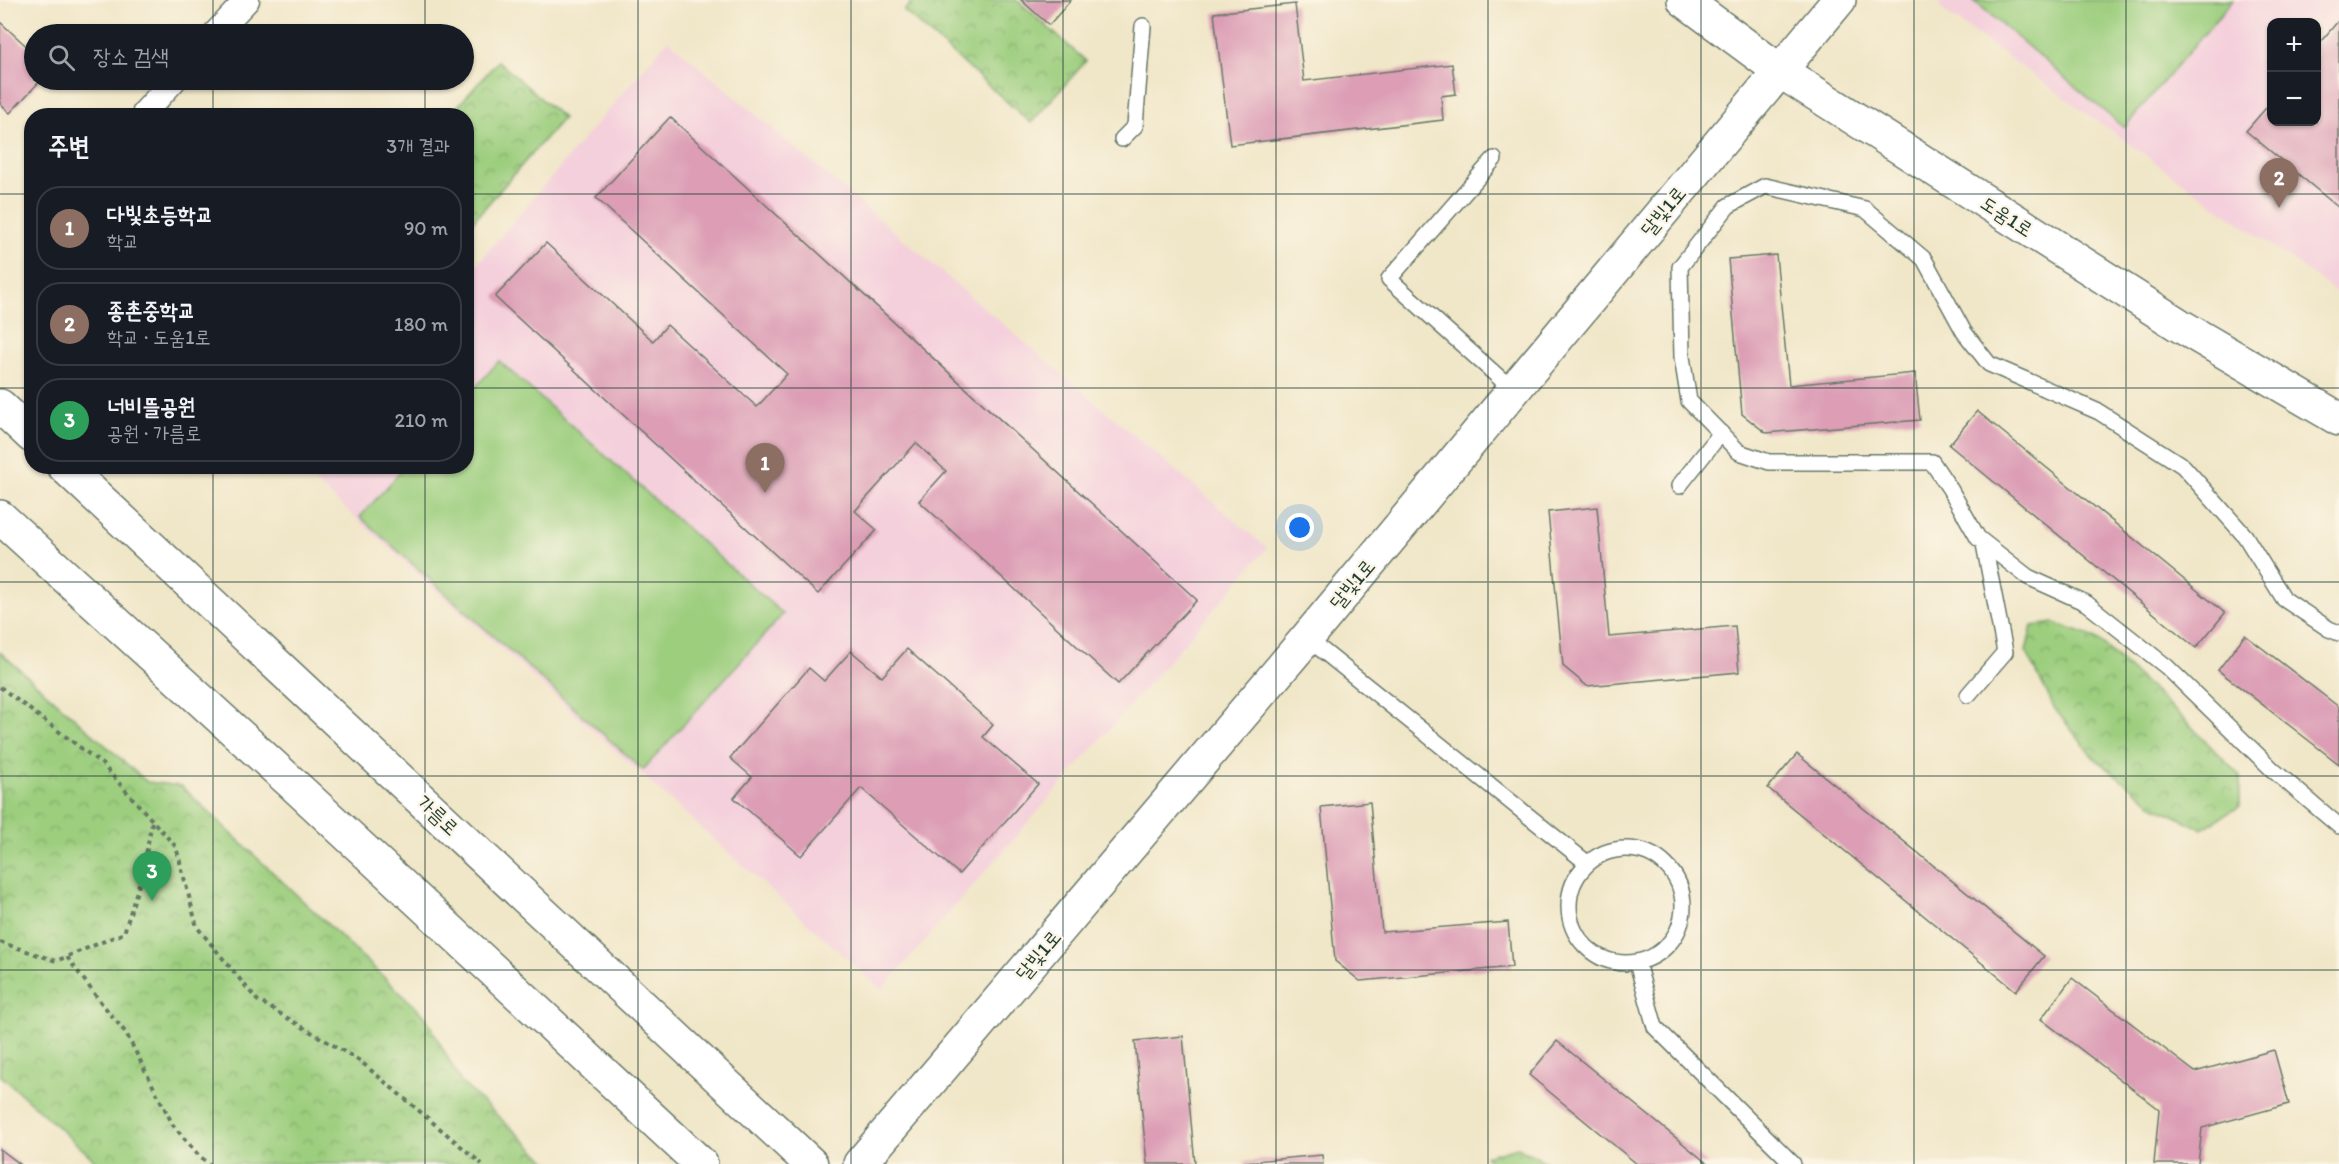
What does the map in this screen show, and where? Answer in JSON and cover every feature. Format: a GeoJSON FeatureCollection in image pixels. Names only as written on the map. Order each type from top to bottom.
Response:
{"type":"FeatureCollection","features":[{"type":"Feature","properties":{"kind":"street"},"geometry":{"type":"LineString","coordinates":[[224,24],[247,0]]}},
{"type":"Feature","properties":{"kind":"street","name":"도움1로"},"geometry":{"type":"LineString","coordinates":[[1684,0],[1780,71],[2179,325],[2339,419]]}},
{"type":"Feature","properties":{"kind":"street","name":"달빛1로"},"geometry":{"type":"LineString","coordinates":[[860,1164],[1307,638],[1839,0]]}},
{"type":"Feature","properties":{"kind":"street"},"geometry":{"type":"LineString","coordinates":[[149,108],[165,90]]}},
{"type":"Feature","properties":{"kind":"street"},"geometry":{"type":"LineString","coordinates":[[0,406],[24,428]]}},
{"type":"Feature","properties":{"kind":"street","name":"가름로"},"geometry":{"type":"LineString","coordinates":[[73,474],[811,1164]]}},
{"type":"Feature","properties":{"kind":"street"},"geometry":{"type":"LineString","coordinates":[[0,517],[294,785],[701,1164]]}},
{"type":"Feature","properties":{"kind":"lane"},"geometry":{"type":"LineString","coordinates":[[1122,139],[1135,126],[1143,26]]}},
{"type":"Feature","properties":{"kind":"lane"},"geometry":{"type":"LineString","coordinates":[[1494,159],[1389,279],[1513,390]]}},
{"type":"Feature","properties":{"kind":"lane"},"geometry":{"type":"LineString","coordinates":[[2339,633],[2284,600],[2245,536],[2183,466],[2099,412],[1989,364],[1964,332],[1924,258],[1865,209],[1765,186],[1728,206],[1680,267],[1682,357],[1689,401],[1739,452],[1769,462],[1932,462],[1978,538],[1984,544],[2028,577],[2086,603],[2158,660],[2273,770],[2339,826]]}},
{"type":"Feature","properties":{"kind":"lane"},"geometry":{"type":"LineString","coordinates":[[1679,486],[1720,433]]}},
{"type":"Feature","properties":{"kind":"lane"},"geometry":{"type":"LineString","coordinates":[[1968,695],[2005,652],[1984,544]]}},
{"type":"Feature","properties":{"kind":"lane"},"geometry":{"type":"LineString","coordinates":[[1307,638],[1587,863]]}},
{"type":"Feature","properties":{"kind":"lane"},"geometry":{"type":"LineString","coordinates":[[1622,849],[1642,851],[1659,859],[1673,873],[1682,891],[1684,910],[1678,929],[1669,945],[1654,957],[1637,963],[1618,963],[1600,958],[1585,947],[1574,932],[1569,914],[1569,896],[1575,878],[1587,863],[1603,853],[1622,849]]}},
{"type":"Feature","properties":{"kind":"lane"},"geometry":{"type":"LineString","coordinates":[[1637,963],[1655,1028],[1793,1164]]}},
{"type":"Feature","properties":{"kind":"path"},"geometry":{"type":"LineString","coordinates":[[0,687],[102,764],[176,847],[197,927],[256,1000],[360,1061],[482,1164]]}},
{"type":"Feature","properties":{"kind":"path"},"geometry":{"type":"LineString","coordinates":[[0,942],[56,961],[124,933],[143,871],[152,820]]}},
{"type":"Feature","properties":{"kind":"path"},"geometry":{"type":"LineString","coordinates":[[67,957],[126,1032],[173,1125],[199,1156],[210,1164]]}},
{"type":"Feature","properties":{"kind":"shaded area"},"geometry":{"type":"Polygon","coordinates":[[[1939,0],[2339,0],[2339,294],[1941,9],[1939,0]]]}},
{"type":"Feature","properties":{"kind":"shaded area"},"geometry":{"type":"Polygon","coordinates":[[[668,40],[1267,548],[882,990],[307,474],[474,474],[474,268],[668,40]]]}},
{"type":"Feature","properties":{"kind":"green space"},"geometry":{"type":"Polygon","coordinates":[[[913,0],[1017,0],[1086,61],[1031,123],[904,11],[913,0]]]}},
{"type":"Feature","properties":{"kind":"green space"},"geometry":{"type":"Polygon","coordinates":[[[1973,0],[2233,0],[2124,128],[1973,0]]]}},
{"type":"Feature","properties":{"kind":"green space"},"geometry":{"type":"Polygon","coordinates":[[[498,61],[563,118],[474,220],[474,108],[456,108],[498,61]]]}},
{"type":"Feature","properties":{"kind":"green space"},"geometry":{"type":"Polygon","coordinates":[[[499,361],[783,614],[643,770],[360,517],[399,474],[474,474],[474,389],[499,361]]]}},
{"type":"Feature","properties":{"kind":"green space"},"geometry":{"type":"Polygon","coordinates":[[[2054,623],[2096,638],[2183,718],[2240,776],[2240,806],[2202,829],[2155,806],[2093,757],[2055,709],[2026,651],[2032,626],[2054,623]]]}},
{"type":"Feature","properties":{"kind":"green space"},"geometry":{"type":"Polygon","coordinates":[[[0,652],[147,782],[181,786],[425,1016],[461,1082],[550,1164],[99,1164],[0,1075],[0,652]]]}},
{"type":"Feature","properties":{"kind":"green space"},"geometry":{"type":"Polygon","coordinates":[[[1518,1147],[1549,1164],[1493,1164],[1485,1156],[1518,1147]]]}},
{"type":"Feature","properties":{"kind":"building"},"geometry":{"type":"Polygon","coordinates":[[[1021,0],[1071,0],[1049,25],[1021,0]]]}},
{"type":"Feature","properties":{"kind":"building"},"geometry":{"type":"Polygon","coordinates":[[[1295,4],[1304,81],[1452,64],[1456,94],[1441,96],[1443,120],[1230,145],[1214,13],[1295,4]]]}},
{"type":"Feature","properties":{"kind":"building"},"geometry":{"type":"Polygon","coordinates":[[[2339,20],[2339,208],[2246,131],[2267,107],[2267,126],[2321,126],[2321,41],[2339,20]]]}},
{"type":"Feature","properties":{"kind":"building"},"geometry":{"type":"Polygon","coordinates":[[[0,22],[24,44],[24,90],[32,90],[10,113],[0,104],[0,22]]]}},
{"type":"Feature","properties":{"kind":"building"},"geometry":{"type":"Polygon","coordinates":[[[670,117],[1197,600],[1118,684],[919,501],[946,471],[916,443],[855,511],[877,530],[818,594],[495,297],[546,243],[653,341],[667,325],[757,407],[787,374],[596,198],[670,117]]]}},
{"type":"Feature","properties":{"kind":"building"},"geometry":{"type":"Polygon","coordinates":[[[1776,255],[1789,385],[1915,373],[1920,420],[1766,433],[1742,414],[1728,259],[1776,255]]]}},
{"type":"Feature","properties":{"kind":"building"},"geometry":{"type":"Polygon","coordinates":[[[1977,411],[2225,613],[2196,648],[1949,445],[1977,411]]]}},
{"type":"Feature","properties":{"kind":"building"},"geometry":{"type":"Polygon","coordinates":[[[1597,507],[1609,637],[1735,626],[1739,672],[1587,686],[1563,666],[1548,512],[1597,507]]]}},
{"type":"Feature","properties":{"kind":"building"},"geometry":{"type":"Polygon","coordinates":[[[2245,635],[2339,707],[2339,764],[2218,670],[2245,635]]]}},
{"type":"Feature","properties":{"kind":"building"},"geometry":{"type":"Polygon","coordinates":[[[907,649],[993,725],[983,737],[1038,784],[959,874],[861,788],[801,856],[734,798],[752,777],[730,758],[809,668],[824,681],[851,651],[882,677],[907,649]]]}},
{"type":"Feature","properties":{"kind":"building"},"geometry":{"type":"Polygon","coordinates":[[[1797,754],[2044,956],[2016,991],[1768,788],[1797,754]]]}},
{"type":"Feature","properties":{"kind":"building"},"geometry":{"type":"Polygon","coordinates":[[[1370,802],[1382,932],[1508,922],[1512,967],[1360,981],[1335,961],[1321,807],[1370,802]]]}},
{"type":"Feature","properties":{"kind":"building"},"geometry":{"type":"Polygon","coordinates":[[[2072,978],[2195,1072],[2274,1050],[2289,1104],[2202,1128],[2198,1164],[2154,1164],[2159,1109],[2041,1019],[2072,978]]]}},
{"type":"Feature","properties":{"kind":"building"},"geometry":{"type":"Polygon","coordinates":[[[1183,1036],[1195,1164],[1147,1164],[1135,1041],[1183,1036]]]}},
{"type":"Feature","properties":{"kind":"building"},"geometry":{"type":"Polygon","coordinates":[[[1557,1041],[1708,1164],[1637,1164],[1529,1075],[1557,1041]]]}},
{"type":"Feature","properties":{"kind":"building"},"geometry":{"type":"Polygon","coordinates":[[[0,1149],[20,1164],[0,1164],[0,1149]]]}},
{"type":"Feature","properties":{"kind":"building"},"geometry":{"type":"Polygon","coordinates":[[[1322,1155],[1323,1164],[1244,1164],[1244,1162],[1322,1155]]]}},
{"type":"Feature","properties":{"kind":"place","name":"종촌중학교"},"geometry":{"type":"Point","coordinates":[2279,208]}},
{"type":"Feature","properties":{"kind":"place","name":"다빛초등학교"},"geometry":{"type":"Point","coordinates":[765,493]}},
{"type":"Feature","properties":{"kind":"place","name":"너비뜰공원"},"geometry":{"type":"Point","coordinates":[152,901]}}]}
